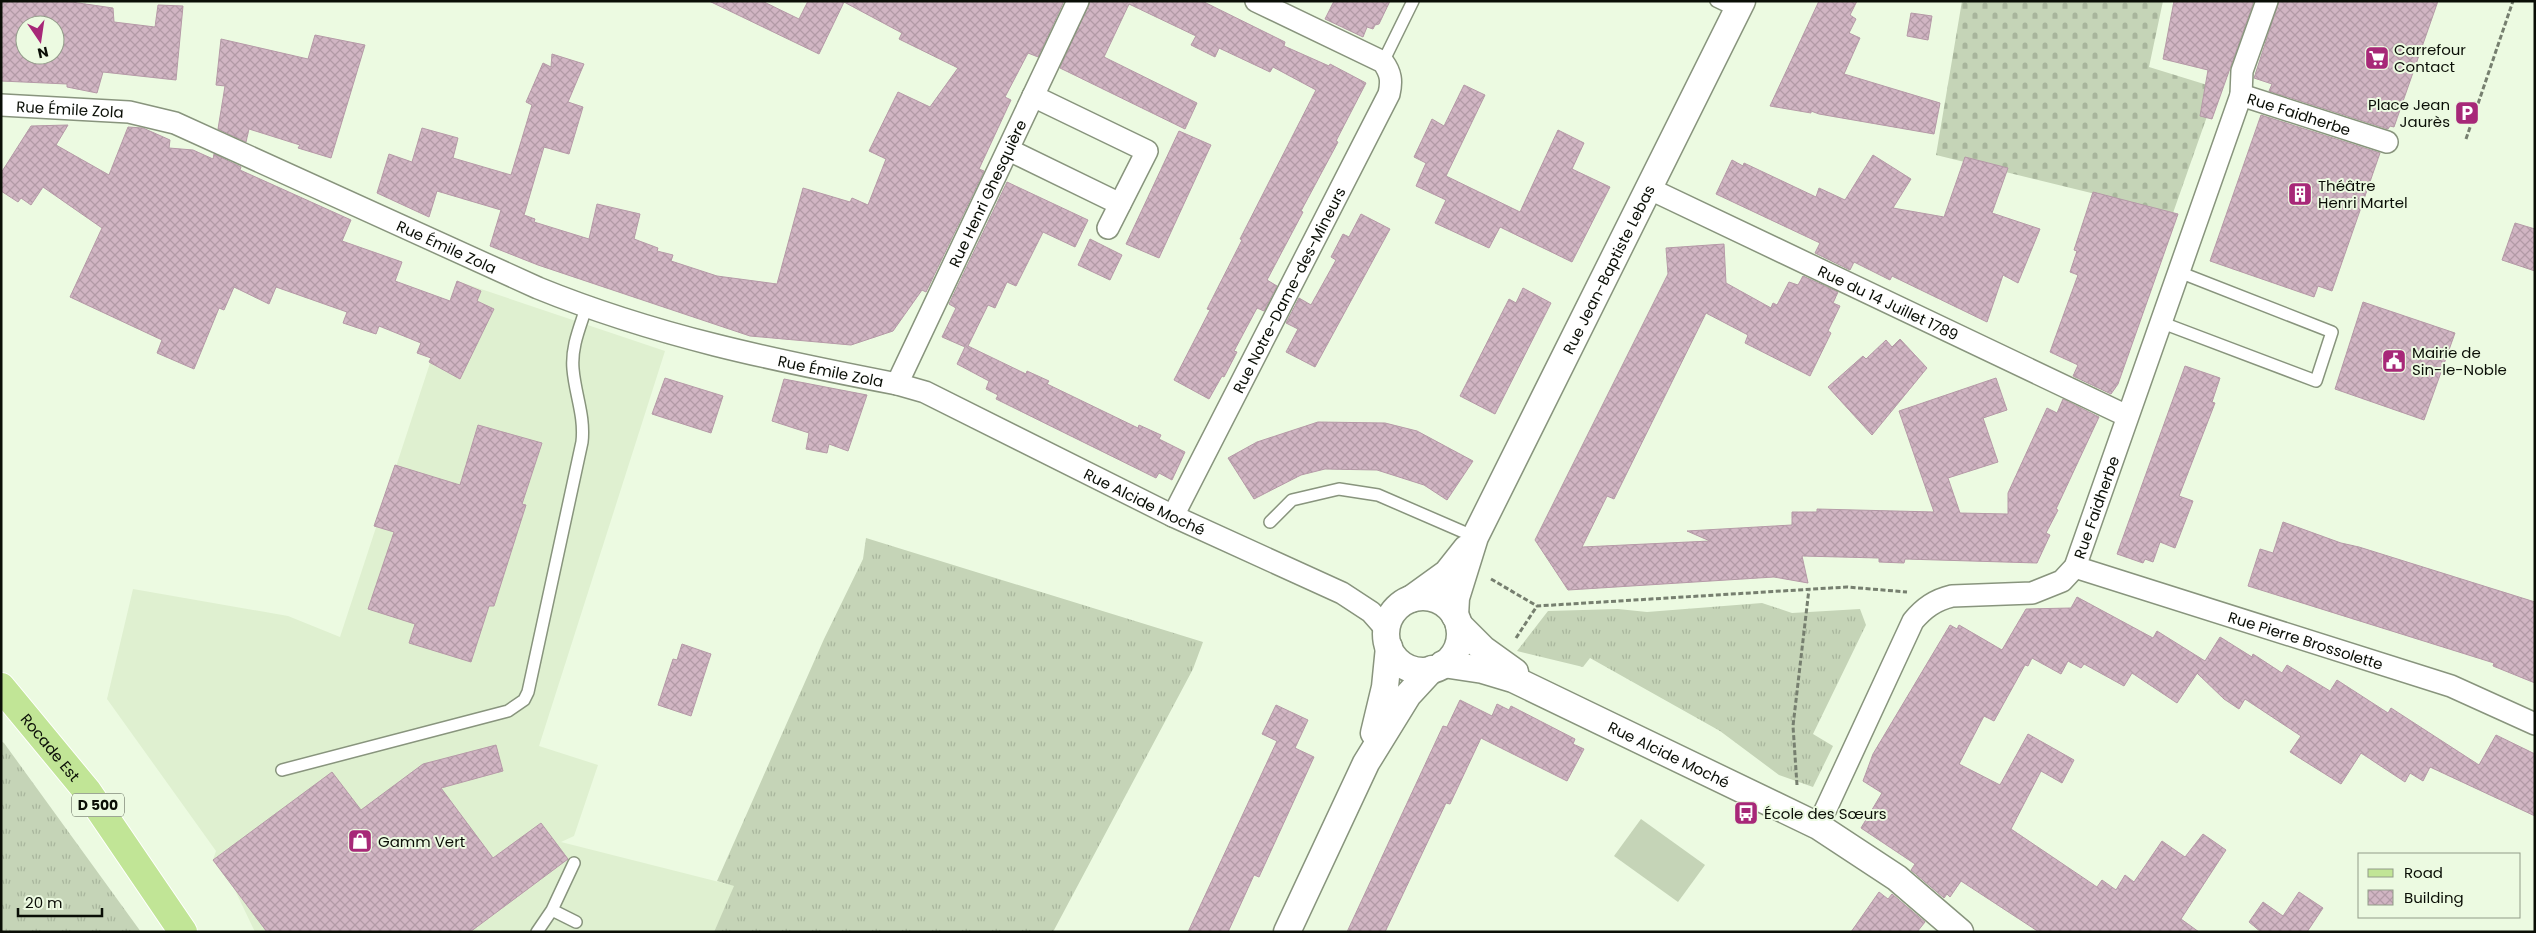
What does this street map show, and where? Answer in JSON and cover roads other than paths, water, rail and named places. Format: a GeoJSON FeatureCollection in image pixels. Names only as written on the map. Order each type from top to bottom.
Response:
{"type":"FeatureCollection","features":[{"type":"Feature","properties":{"kind":"main road","name":"Rocade Est"},"geometry":{"type":"LineString","coordinates":[[1,687],[87,791],[183,932]]}},
{"type":"Feature","properties":{"kind":"street","name":"Rue Henri Ghesquière"},"geometry":{"type":"LineString","coordinates":[[897,384],[1078,1]]}},
{"type":"Feature","properties":{"kind":"street"},"geometry":{"type":"LineString","coordinates":[[1256,1],[1383,62]]}},
{"type":"Feature","properties":{"kind":"street","name":"Rue Faidherbe"},"geometry":{"type":"LineString","coordinates":[[1808,822],[1913,621],[1933,603],[1952,596],[2032,593],[2062,581],[2074,567],[2241,95],[2242,71],[2267,1]]}},
{"type":"Feature","properties":{"kind":"street","name":"Rue Jean-Baptiste Lebas"},"geometry":{"type":"LineString","coordinates":[[1457,620],[1456,598],[1475,536],[1650,189],[1731,4]]}},
{"type":"Feature","properties":{"kind":"street","name":"Rue Notre-Dame-des-Mineurs"},"geometry":{"type":"LineString","coordinates":[[1173,516],[1389,94],[1390,75],[1383,62]]}},
{"type":"Feature","properties":{"kind":"street","name":"Rue Faidherbe"},"geometry":{"type":"LineString","coordinates":[[2241,95],[2387,142]]}},
{"type":"Feature","properties":{"kind":"street"},"geometry":{"type":"LineString","coordinates":[[1034,96],[1146,152],[1108,228]]}},
{"type":"Feature","properties":{"kind":"street","name":"Rue Émile Zola"},"geometry":{"type":"LineString","coordinates":[[1,105],[129,112],[176,123],[538,288],[586,308],[712,346],[897,384]]}},
{"type":"Feature","properties":{"kind":"street"},"geometry":{"type":"LineString","coordinates":[[1009,150],[1120,204]]}},
{"type":"Feature","properties":{"kind":"street","name":"Rue du 14 Juillet 1789"},"geometry":{"type":"LineString","coordinates":[[1650,189],[1902,311],[2126,416]]}},
{"type":"Feature","properties":{"kind":"street","name":"Rue Alcide Moché"},"geometry":{"type":"LineString","coordinates":[[897,384],[942,400],[1173,516],[1348,596],[1371,612],[1388,638]]}},
{"type":"Feature","properties":{"kind":"street","name":"Rue Jean-Baptiste Lebas"},"geometry":{"type":"LineString","coordinates":[[1411,598],[1447,572],[1475,536]]}},
{"type":"Feature","properties":{"kind":"street","name":"Rue Pierre Brossolette"},"geometry":{"type":"LineString","coordinates":[[2074,567],[2451,686],[2535,724]]}},
{"type":"Feature","properties":{"kind":"street"},"geometry":{"type":"LineString","coordinates":[[1287,932],[1366,763],[1408,695],[1457,647],[1460,636],[1457,620],[1439,600],[1428,597],[1411,598],[1396,608],[1389,618],[1382,701],[1366,763]]}},
{"type":"Feature","properties":{"kind":"street","name":"Rue Alcide Moché"},"geometry":{"type":"LineString","coordinates":[[1457,620],[1487,652],[1549,695]]}},
{"type":"Feature","properties":{"kind":"street"},"geometry":{"type":"LineString","coordinates":[[1388,638],[1399,661],[1408,668],[1438,667]]}},
{"type":"Feature","properties":{"kind":"street","name":"Rue Alcide Moché"},"geometry":{"type":"LineString","coordinates":[[1438,667],[1496,674],[1549,695],[1808,822],[1897,878],[1960,932]]}},
{"type":"Feature","properties":{"kind":"lane"},"geometry":{"type":"LineString","coordinates":[[1383,62],[1413,1]]}},
{"type":"Feature","properties":{"kind":"lane"},"geometry":{"type":"LineString","coordinates":[[2160,322],[2316,381],[2332,332],[2179,272]]}},
{"type":"Feature","properties":{"kind":"lane"},"geometry":{"type":"LineString","coordinates":[[282,770],[508,711],[524,700],[528,692],[582,442],[583,417],[572,357],[586,308]]}},
{"type":"Feature","properties":{"kind":"lane"},"geometry":{"type":"LineString","coordinates":[[1270,522],[1292,500],[1339,489],[1378,495],[1475,536]]}},
{"type":"Feature","properties":{"kind":"lane"},"geometry":{"type":"LineString","coordinates":[[537,932],[552,910],[574,863]]}},
{"type":"Feature","properties":{"kind":"lane"},"geometry":{"type":"LineString","coordinates":[[552,910],[576,922]]}},
{"type":"Feature","properties":{"kind":"place","name":"Carrefour Contact"},"geometry":{"type":"Point","coordinates":[2377,58]}},
{"type":"Feature","properties":{"kind":"place","name":"Place Jean Jaurès"},"geometry":{"type":"Point","coordinates":[2467,113]}},
{"type":"Feature","properties":{"kind":"place","name":"Théâtre Henri Martel"},"geometry":{"type":"Point","coordinates":[2300,194]}},
{"type":"Feature","properties":{"kind":"place","name":"Mairie de Sin-le-Noble"},"geometry":{"type":"Point","coordinates":[2394,361]}},
{"type":"Feature","properties":{"kind":"place","name":"École des Sœurs"},"geometry":{"type":"Point","coordinates":[1746,813]}},
{"type":"Feature","properties":{"kind":"place","name":"Gamm Vert"},"geometry":{"type":"Point","coordinates":[360,841]}}]}
